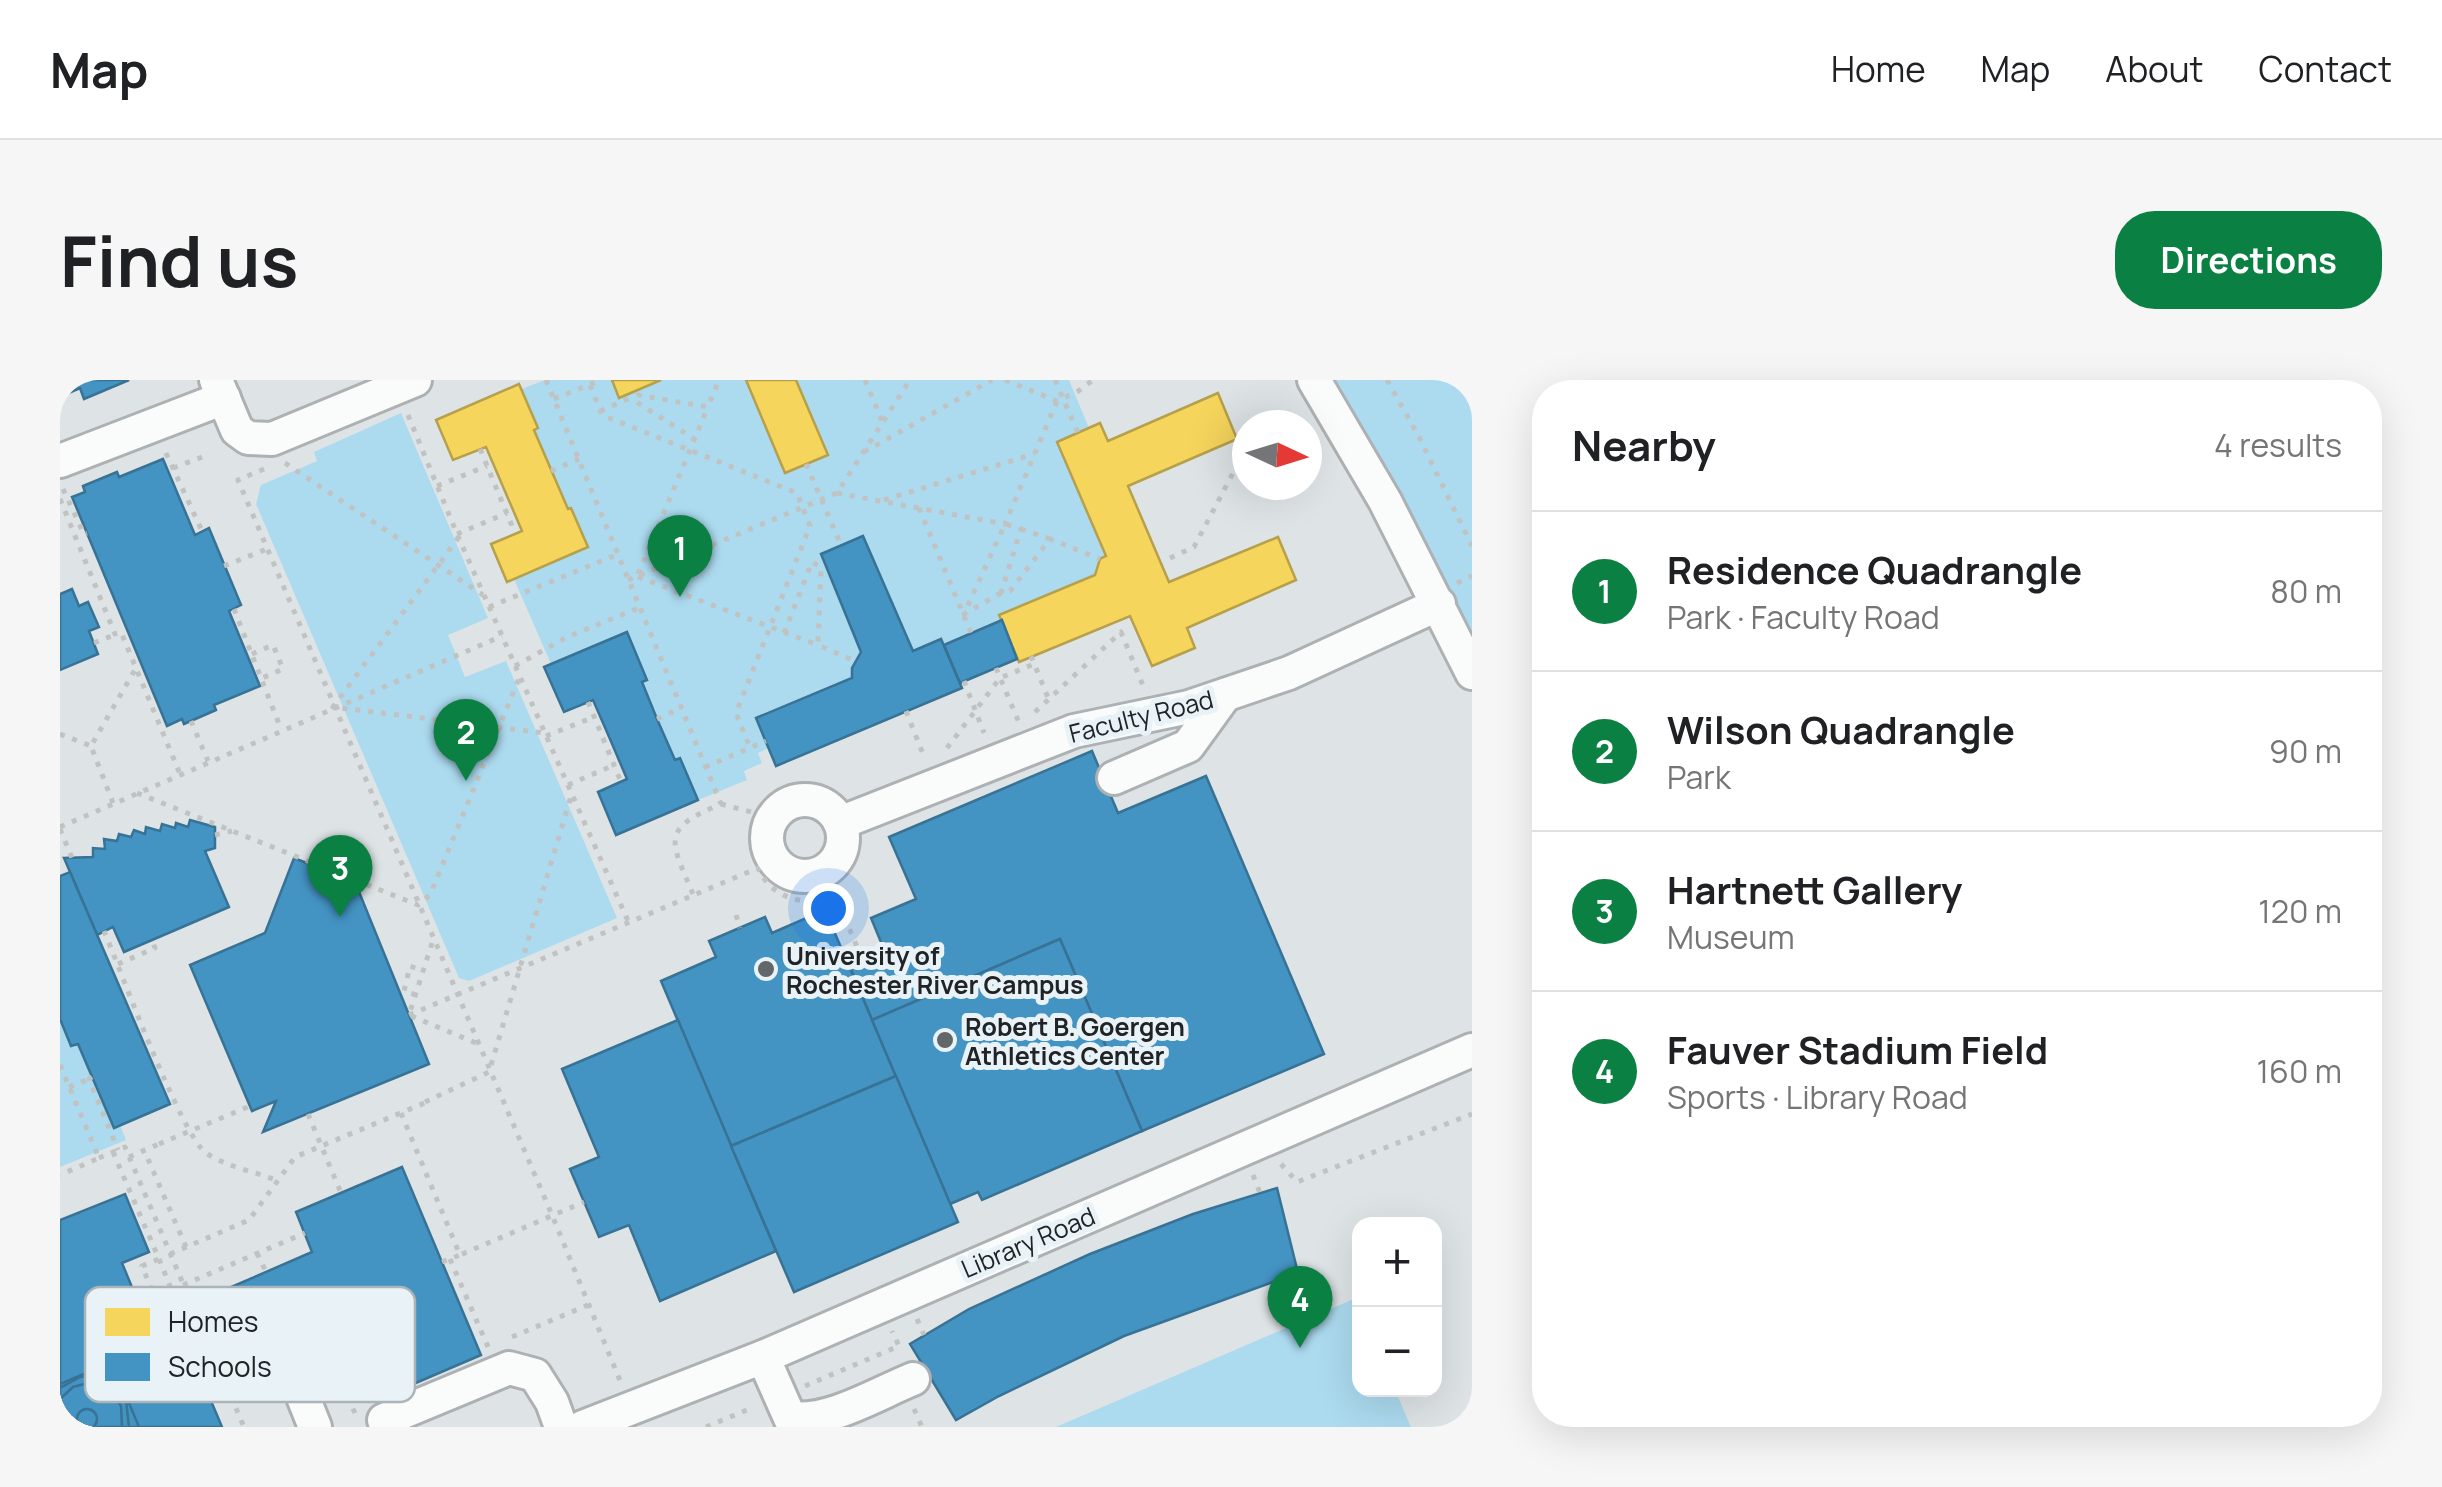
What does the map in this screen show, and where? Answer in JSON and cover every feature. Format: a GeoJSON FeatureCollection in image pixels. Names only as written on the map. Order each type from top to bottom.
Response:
{"type":"FeatureCollection","features":[{"type":"Feature","properties":{"kind":"street"},"geometry":{"type":"LineString","coordinates":[[1314,380],[1385,502],[1472,672]]}},
{"type":"Feature","properties":{"kind":"street"},"geometry":{"type":"LineString","coordinates":[[61,475],[220,389],[237,430],[248,438],[272,439],[411,395]]}},
{"type":"Feature","properties":{"kind":"street","name":"Faculty Road"},"geometry":{"type":"LineString","coordinates":[[840,823],[1074,730],[1189,708],[1289,673],[1439,604]]}},
{"type":"Feature","properties":{"kind":"street"},"geometry":{"type":"LineString","coordinates":[[1114,778],[1188,746],[1225,695]]}},
{"type":"Feature","properties":{"kind":"street","name":"Library Road"},"geometry":{"type":"LineString","coordinates":[[583,1427],[627,1398],[688,1388],[1472,1050]]}},
{"type":"Feature","properties":{"kind":"street"},"geometry":{"type":"LineString","coordinates":[[763,1356],[781,1415],[803,1420],[913,1379]]}},
{"type":"Feature","properties":{"kind":"street"},"geometry":{"type":"LineString","coordinates":[[415,1402],[510,1368],[535,1376],[552,1402],[561,1427]]}},
{"type":"Feature","properties":{"kind":"street"},"geometry":{"type":"LineString","coordinates":[[370,1418],[415,1402]]}},
{"type":"Feature","properties":{"kind":"path"},"geometry":{"type":"LineString","coordinates":[[546,380],[721,804]]}},
{"type":"Feature","properties":{"kind":"path"},"geometry":{"type":"LineString","coordinates":[[554,399],[601,380]]}},
{"type":"Feature","properties":{"kind":"path"},"geometry":{"type":"LineString","coordinates":[[637,577],[719,380]]}},
{"type":"Feature","properties":{"kind":"path"},"geometry":{"type":"LineString","coordinates":[[865,380],[882,421]]}},
{"type":"Feature","properties":{"kind":"path"},"geometry":{"type":"LineString","coordinates":[[628,580],[837,493],[910,380]]}},
{"type":"Feature","properties":{"kind":"path"},"geometry":{"type":"LineString","coordinates":[[861,454],[992,380]]}},
{"type":"Feature","properties":{"kind":"path"},"geometry":{"type":"LineString","coordinates":[[1006,380],[1060,399]]}},
{"type":"Feature","properties":{"kind":"path"},"geometry":{"type":"LineString","coordinates":[[1055,380],[1078,433]]}},
{"type":"Feature","properties":{"kind":"path"},"geometry":{"type":"LineString","coordinates":[[964,614],[1060,399],[1094,380]]}},
{"type":"Feature","properties":{"kind":"path"},"geometry":{"type":"LineString","coordinates":[[1387,380],[1472,546]]}},
{"type":"Feature","properties":{"kind":"path"},"geometry":{"type":"LineString","coordinates":[[590,384],[602,414],[797,493],[810,526],[736,713],[750,748]]}},
{"type":"Feature","properties":{"kind":"path"},"geometry":{"type":"LineString","coordinates":[[411,395],[437,486],[628,922]]}},
{"type":"Feature","properties":{"kind":"path"},"geometry":{"type":"LineString","coordinates":[[600,411],[638,395],[708,407]]}},
{"type":"Feature","properties":{"kind":"path"},"geometry":{"type":"LineString","coordinates":[[638,395],[635,401],[696,440]]}},
{"type":"Feature","properties":{"kind":"path"},"geometry":{"type":"LineString","coordinates":[[162,446],[202,531]]}},
{"type":"Feature","properties":{"kind":"path"},"geometry":{"type":"LineString","coordinates":[[480,449],[516,534]]}},
{"type":"Feature","properties":{"kind":"path"},"geometry":{"type":"LineString","coordinates":[[880,501],[1034,454]]}},
{"type":"Feature","properties":{"kind":"path"},"geometry":{"type":"LineString","coordinates":[[174,468],[204,456]]}},
{"type":"Feature","properties":{"kind":"path"},"geometry":{"type":"LineString","coordinates":[[551,471],[578,459]]}},
{"type":"Feature","properties":{"kind":"path"},"geometry":{"type":"LineString","coordinates":[[282,461],[485,596]]}},
{"type":"Feature","properties":{"kind":"path"},"geometry":{"type":"LineString","coordinates":[[806,464],[841,545]]}},
{"type":"Feature","properties":{"kind":"path"},"geometry":{"type":"LineString","coordinates":[[437,486],[487,466]]}},
{"type":"Feature","properties":{"kind":"path"},"geometry":{"type":"LineString","coordinates":[[61,475],[84,534],[87,533]]}},
{"type":"Feature","properties":{"kind":"path"},"geometry":{"type":"LineString","coordinates":[[1170,558],[1194,547],[1232,475]]}},
{"type":"Feature","properties":{"kind":"path"},"geometry":{"type":"LineString","coordinates":[[238,480],[627,1398]]}},
{"type":"Feature","properties":{"kind":"path"},"geometry":{"type":"LineString","coordinates":[[837,493],[1005,524],[1100,559]]}},
{"type":"Feature","properties":{"kind":"path"},"geometry":{"type":"LineString","coordinates":[[60,499],[115,634],[121,632]]}},
{"type":"Feature","properties":{"kind":"path"},"geometry":{"type":"LineString","coordinates":[[919,508],[971,633]]}},
{"type":"Feature","properties":{"kind":"path"},"geometry":{"type":"LineString","coordinates":[[333,706],[458,536],[507,513]]}},
{"type":"Feature","properties":{"kind":"path"},"geometry":{"type":"LineString","coordinates":[[1001,593],[1020,529]]}},
{"type":"Feature","properties":{"kind":"path"},"geometry":{"type":"LineString","coordinates":[[964,614],[1010,590],[1050,539]]}},
{"type":"Feature","properties":{"kind":"path"},"geometry":{"type":"LineString","coordinates":[[224,566],[267,549]]}},
{"type":"Feature","properties":{"kind":"path"},"geometry":{"type":"LineString","coordinates":[[489,607],[618,554]]}},
{"type":"Feature","properties":{"kind":"path"},"geometry":{"type":"LineString","coordinates":[[784,633],[812,562],[821,567],[818,645]]}},
{"type":"Feature","properties":{"kind":"path"},"geometry":{"type":"LineString","coordinates":[[637,577],[855,660]]}},
{"type":"Feature","properties":{"kind":"path"},"geometry":{"type":"LineString","coordinates":[[515,666],[568,637],[640,608]]}},
{"type":"Feature","properties":{"kind":"path"},"geometry":{"type":"LineString","coordinates":[[234,609],[282,729]]}},
{"type":"Feature","properties":{"kind":"path"},"geometry":{"type":"LineString","coordinates":[[1117,621],[1149,700]]}},
{"type":"Feature","properties":{"kind":"path"},"geometry":{"type":"LineString","coordinates":[[94,643],[121,632]]}},
{"type":"Feature","properties":{"kind":"path"},"geometry":{"type":"LineString","coordinates":[[121,632],[180,774]]}},
{"type":"Feature","properties":{"kind":"path"},"geometry":{"type":"LineString","coordinates":[[1018,719],[1037,711],[1121,632]]}},
{"type":"Feature","properties":{"kind":"path"},"geometry":{"type":"LineString","coordinates":[[72,858],[60,828],[333,706],[502,636]]}},
{"type":"Feature","properties":{"kind":"path"},"geometry":{"type":"LineString","coordinates":[[252,654],[273,645],[283,669],[262,678]]}},
{"type":"Feature","properties":{"kind":"path"},"geometry":{"type":"LineString","coordinates":[[1031,656],[1049,700]]}},
{"type":"Feature","properties":{"kind":"path"},"geometry":{"type":"LineString","coordinates":[[941,756],[1000,678],[1034,664]]}},
{"type":"Feature","properties":{"kind":"path"},"geometry":{"type":"LineString","coordinates":[[90,746],[136,668]]}},
{"type":"Feature","properties":{"kind":"path"},"geometry":{"type":"LineString","coordinates":[[996,668],[1024,733]]}},
{"type":"Feature","properties":{"kind":"path"},"geometry":{"type":"LineString","coordinates":[[418,905],[430,895],[520,676]]}},
{"type":"Feature","properties":{"kind":"path"},"geometry":{"type":"LineString","coordinates":[[964,681],[984,733]]}},
{"type":"Feature","properties":{"kind":"path"},"geometry":{"type":"LineString","coordinates":[[588,702],[607,740],[621,782]]}},
{"type":"Feature","properties":{"kind":"path"},"geometry":{"type":"LineString","coordinates":[[333,706],[546,735],[594,717]]}},
{"type":"Feature","properties":{"kind":"path"},"geometry":{"type":"LineString","coordinates":[[657,719],[682,708]]}},
{"type":"Feature","properties":{"kind":"path"},"geometry":{"type":"LineString","coordinates":[[906,711],[930,770]]}},
{"type":"Feature","properties":{"kind":"path"},"geometry":{"type":"LineString","coordinates":[[191,721],[208,762]]}},
{"type":"Feature","properties":{"kind":"path"},"geometry":{"type":"LineString","coordinates":[[60,734],[90,746],[113,803]]}},
{"type":"Feature","properties":{"kind":"path"},"geometry":{"type":"LineString","coordinates":[[706,767],[766,742]]}},
{"type":"Feature","properties":{"kind":"path"},"geometry":{"type":"LineString","coordinates":[[568,785],[614,765]]}},
{"type":"Feature","properties":{"kind":"path"},"geometry":{"type":"LineString","coordinates":[[137,793],[418,905]]}},
{"type":"Feature","properties":{"kind":"path"},"geometry":{"type":"LineString","coordinates":[[170,1254],[249,1220],[295,1157],[490,1072],[572,793]]}},
{"type":"Feature","properties":{"kind":"path"},"geometry":{"type":"LineString","coordinates":[[693,894],[678,858],[677,828],[688,817],[721,804],[755,813]]}},
{"type":"Feature","properties":{"kind":"path"},"geometry":{"type":"LineString","coordinates":[[215,835],[232,830]]}},
{"type":"Feature","properties":{"kind":"path"},"geometry":{"type":"LineString","coordinates":[[409,1015],[758,868],[764,882],[784,896],[822,902],[835,896],[861,956]]}},
{"type":"Feature","properties":{"kind":"path"},"geometry":{"type":"LineString","coordinates":[[736,915],[740,928]]}},
{"type":"Feature","properties":{"kind":"path"},"geometry":{"type":"LineString","coordinates":[[104,932],[154,1059],[202,1150],[224,1163],[278,1180]]}},
{"type":"Feature","properties":{"kind":"path"},"geometry":{"type":"LineString","coordinates":[[118,964],[155,948],[152,940]]}},
{"type":"Feature","properties":{"kind":"path"},"geometry":{"type":"LineString","coordinates":[[409,1015],[433,940]]}},
{"type":"Feature","properties":{"kind":"path"},"geometry":{"type":"LineString","coordinates":[[416,995],[404,990],[410,966],[423,971]]}},
{"type":"Feature","properties":{"kind":"path"},"geometry":{"type":"LineString","coordinates":[[409,1015],[478,1044]]}},
{"type":"Feature","properties":{"kind":"path"},"geometry":{"type":"LineString","coordinates":[[60,1065],[100,1158]]}},
{"type":"Feature","properties":{"kind":"path"},"geometry":{"type":"LineString","coordinates":[[70,1088],[90,1078],[170,1287]]}},
{"type":"Feature","properties":{"kind":"path"},"geometry":{"type":"LineString","coordinates":[[129,1158],[250,1106]]}},
{"type":"Feature","properties":{"kind":"path"},"geometry":{"type":"LineString","coordinates":[[401,1113],[460,1255]]}},
{"type":"Feature","properties":{"kind":"path"},"geometry":{"type":"LineString","coordinates":[[308,1114],[341,1192]]}},
{"type":"Feature","properties":{"kind":"path"},"geometry":{"type":"LineString","coordinates":[[1279,1161],[1296,1182],[1472,1114]]}},
{"type":"Feature","properties":{"kind":"path"},"geometry":{"type":"LineString","coordinates":[[60,1175],[125,1147],[184,1287]]}},
{"type":"Feature","properties":{"kind":"path"},"geometry":{"type":"LineString","coordinates":[[148,1158],[186,1247]]}},
{"type":"Feature","properties":{"kind":"path"},"geometry":{"type":"LineString","coordinates":[[1252,1172],[1260,1192]]}},
{"type":"Feature","properties":{"kind":"path"},"geometry":{"type":"LineString","coordinates":[[442,1262],[584,1202]]}},
{"type":"Feature","properties":{"kind":"path"},"geometry":{"type":"LineString","coordinates":[[183,1284],[304,1233]]}},
{"type":"Feature","properties":{"kind":"path"},"geometry":{"type":"LineString","coordinates":[[258,1253],[266,1272]]}},
{"type":"Feature","properties":{"kind":"path"},"geometry":{"type":"LineString","coordinates":[[151,1287],[142,1266],[159,1259]]}},
{"type":"Feature","properties":{"kind":"path"},"geometry":{"type":"LineString","coordinates":[[450,1259],[487,1348],[588,1305]]}},
{"type":"Feature","properties":{"kind":"path"},"geometry":{"type":"LineString","coordinates":[[916,1316],[924,1336]]}},
{"type":"Feature","properties":{"kind":"path"},"geometry":{"type":"LineString","coordinates":[[233,1402],[244,1427]]}},
{"type":"Feature","properties":{"kind":"path"},"geometry":{"type":"LineString","coordinates":[[351,1402],[370,1418]]}},
{"type":"Feature","properties":{"kind":"path"},"geometry":{"type":"LineString","coordinates":[[706,1427],[781,1415]]}},
{"type":"Feature","properties":{"kind":"shaded area"},"geometry":{"type":"Polygon","coordinates":[[[545,380],[612,380],[620,397],[661,380],[746,380],[785,473],[827,455],[796,380],[1069,380],[1089,428],[1057,443],[1106,556],[1096,566],[1095,575],[944,645],[941,639],[913,651],[863,536],[821,554],[861,652],[852,668],[852,678],[756,718],[768,748],[758,753],[762,763],[744,771],[747,780],[698,800],[680,759],[675,760],[642,682],[647,680],[627,632],[551,664],[514,579],[588,547],[534,430],[537,427],[521,389],[545,380]]]}},
{"type":"Feature","properties":{"kind":"shaded area"},"geometry":{"type":"Polygon","coordinates":[[[1334,380],[1472,380],[1472,640],[1433,560],[1334,380]]]}},
{"type":"Feature","properties":{"kind":"shaded area"},"geometry":{"type":"Polygon","coordinates":[[[401,413],[488,618],[448,635],[465,677],[506,661],[617,918],[469,981],[459,978],[256,504],[261,485],[317,461],[314,452],[401,413]]]}},
{"type":"Feature","properties":{"kind":"shaded area"},"geometry":{"type":"Polygon","coordinates":[[[60,1019],[71,1046],[78,1044],[114,1127],[120,1125],[126,1140],[60,1167],[60,1019]]]}},
{"type":"Feature","properties":{"kind":"shaded area"},"geometry":{"type":"Polygon","coordinates":[[[1352,1300],[1352,1397],[1398,1397],[1411,1427],[1056,1427],[1352,1300]]]}},
{"type":"Feature","properties":{"kind":"building: Homes"},"geometry":{"type":"Polygon","coordinates":[[[612,380],[661,380],[619,398],[612,380]]]}},
{"type":"Feature","properties":{"kind":"building: Homes"},"geometry":{"type":"Polygon","coordinates":[[[746,380],[796,380],[828,455],[785,473],[746,380]]]}},
{"type":"Feature","properties":{"kind":"building: Homes"},"geometry":{"type":"Polygon","coordinates":[[[519,384],[538,428],[534,430],[588,547],[507,582],[491,544],[522,531],[486,447],[453,460],[436,420],[519,384]]]}},
{"type":"Feature","properties":{"kind":"building: Homes"},"geometry":{"type":"Polygon","coordinates":[[[1218,393],[1232,427],[1232,441],[1128,486],[1169,582],[1278,537],[1296,580],[1187,628],[1195,648],[1152,666],[1130,616],[1019,662],[999,615],[1095,575],[1100,559],[1106,556],[1057,442],[1100,423],[1108,441],[1218,393]]]}},
{"type":"Feature","properties":{"kind":"building: Schools"},"geometry":{"type":"Polygon","coordinates":[[[60,380],[129,380],[84,399],[80,388],[60,397],[60,380]]]}},
{"type":"Feature","properties":{"kind":"building: Schools"},"geometry":{"type":"Polygon","coordinates":[[[163,459],[195,535],[209,528],[241,605],[229,611],[260,686],[214,705],[216,710],[184,724],[182,719],[167,726],[72,497],[85,492],[83,486],[163,459]]]}},
{"type":"Feature","properties":{"kind":"building: Schools"},"geometry":{"type":"Polygon","coordinates":[[[863,536],[913,651],[941,639],[962,688],[776,766],[756,718],[852,678],[852,668],[861,652],[821,554],[863,536]]]}},
{"type":"Feature","properties":{"kind":"building: Schools"},"geometry":{"type":"Polygon","coordinates":[[[72,589],[79,606],[88,602],[99,627],[89,631],[98,654],[60,670],[60,594],[72,589]]]}},
{"type":"Feature","properties":{"kind":"building: Schools"},"geometry":{"type":"Polygon","coordinates":[[[1002,620],[1017,659],[960,683],[944,645],[1002,620]]]}},
{"type":"Feature","properties":{"kind":"building: Schools"},"geometry":{"type":"Polygon","coordinates":[[[627,632],[647,680],[642,682],[657,719],[698,800],[616,835],[598,792],[627,779],[610,739],[593,700],[564,712],[544,667],[627,632]]]}},
{"type":"Feature","properties":{"kind":"building: Schools"},"geometry":{"type":"Polygon","coordinates":[[[1092,751],[1118,813],[1206,776],[1324,1054],[1142,1131],[1060,939],[872,1020],[848,962],[883,947],[871,918],[916,899],[889,837],[1092,751]]]}},
{"type":"Feature","properties":{"kind":"building: Schools"},"geometry":{"type":"Polygon","coordinates":[[[190,820],[215,827],[215,848],[205,851],[229,907],[124,952],[113,927],[97,935],[64,858],[93,857],[93,848],[105,849],[104,839],[117,841],[119,834],[131,837],[134,830],[145,834],[146,827],[160,831],[162,824],[188,827],[190,820]]]}},
{"type":"Feature","properties":{"kind":"building: Schools"},"geometry":{"type":"Polygon","coordinates":[[[294,858],[355,882],[429,1064],[263,1132],[276,1101],[252,1111],[190,965],[265,933],[294,858]]]}},
{"type":"Feature","properties":{"kind":"building: Schools"},"geometry":{"type":"Polygon","coordinates":[[[70,872],[170,1104],[114,1128],[78,1044],[71,1046],[60,1019],[60,876],[70,872]]]}},
{"type":"Feature","properties":{"kind":"building: Schools"},"geometry":{"type":"Polygon","coordinates":[[[825,910],[896,1076],[731,1146],[661,981],[716,957],[709,941],[765,917],[772,933],[825,910]]]}},
{"type":"Feature","properties":{"kind":"building: Schools"},"geometry":{"type":"Polygon","coordinates":[[[1060,939],[1142,1131],[982,1200],[978,1192],[950,1204],[872,1020],[1060,939]]]}},
{"type":"Feature","properties":{"kind":"building: Schools"},"geometry":{"type":"Polygon","coordinates":[[[678,1020],[776,1251],[660,1301],[629,1225],[599,1237],[570,1169],[599,1157],[562,1069],[678,1020]]]}},
{"type":"Feature","properties":{"kind":"building: Schools"},"geometry":{"type":"Polygon","coordinates":[[[896,1076],[958,1222],[794,1292],[731,1146],[896,1076]]]}},
{"type":"Feature","properties":{"kind":"building: Schools"},"geometry":{"type":"Polygon","coordinates":[[[402,1167],[481,1355],[415,1383],[415,1287],[231,1287],[312,1252],[296,1212],[402,1167]]]}},
{"type":"Feature","properties":{"kind":"building: Schools"},"geometry":{"type":"Polygon","coordinates":[[[1277,1188],[1298,1273],[1124,1336],[956,1420],[910,1344],[969,1309],[1090,1254],[1193,1214],[1277,1188]]]}},
{"type":"Feature","properties":{"kind":"building: Schools"},"geometry":{"type":"Polygon","coordinates":[[[125,1194],[149,1252],[122,1263],[132,1287],[85,1287],[85,1402],[212,1402],[222,1427],[60,1427],[60,1220],[125,1194]]]}},
{"type":"Feature","properties":{"kind":"building: Schools"},"geometry":{"type":"Polygon","coordinates":[[[85,1373],[85,1402],[129,1402],[139,1427],[60,1427],[60,1384],[85,1373]]]}},
{"type":"Feature","properties":{"kind":"building: Schools"},"geometry":{"type":"Polygon","coordinates":[[[85,1377],[85,1402],[126,1402],[129,1427],[60,1427],[60,1388],[85,1377]]]}},
{"type":"Feature","properties":{"kind":"building: Schools"},"geometry":{"type":"Polygon","coordinates":[[[85,1384],[85,1402],[119,1402],[122,1427],[60,1427],[60,1399],[73,1387],[85,1384]]]}},
{"type":"Feature","properties":{"kind":"building: Schools"},"geometry":{"type":"Polygon","coordinates":[[[87,1409],[97,1419],[87,1429],[77,1419],[87,1409]]]}},
{"type":"Feature","properties":{"kind":"place","name":"Residence Quadrangle"},"geometry":{"type":"Point","coordinates":[680,597]}},
{"type":"Feature","properties":{"kind":"place","name":"Wilson Quadrangle"},"geometry":{"type":"Point","coordinates":[466,781]}},
{"type":"Feature","properties":{"kind":"place","name":"Hartnett Gallery"},"geometry":{"type":"Point","coordinates":[340,917]}},
{"type":"Feature","properties":{"kind":"place","name":"University of Rochester River Campus"},"geometry":{"type":"Point","coordinates":[766,969]}},
{"type":"Feature","properties":{"kind":"place","name":"Robert B. Goergen Athletics Center"},"geometry":{"type":"Point","coordinates":[945,1040]}},
{"type":"Feature","properties":{"kind":"place","name":"Fauver Stadium Field"},"geometry":{"type":"Point","coordinates":[1300,1348]}}]}
